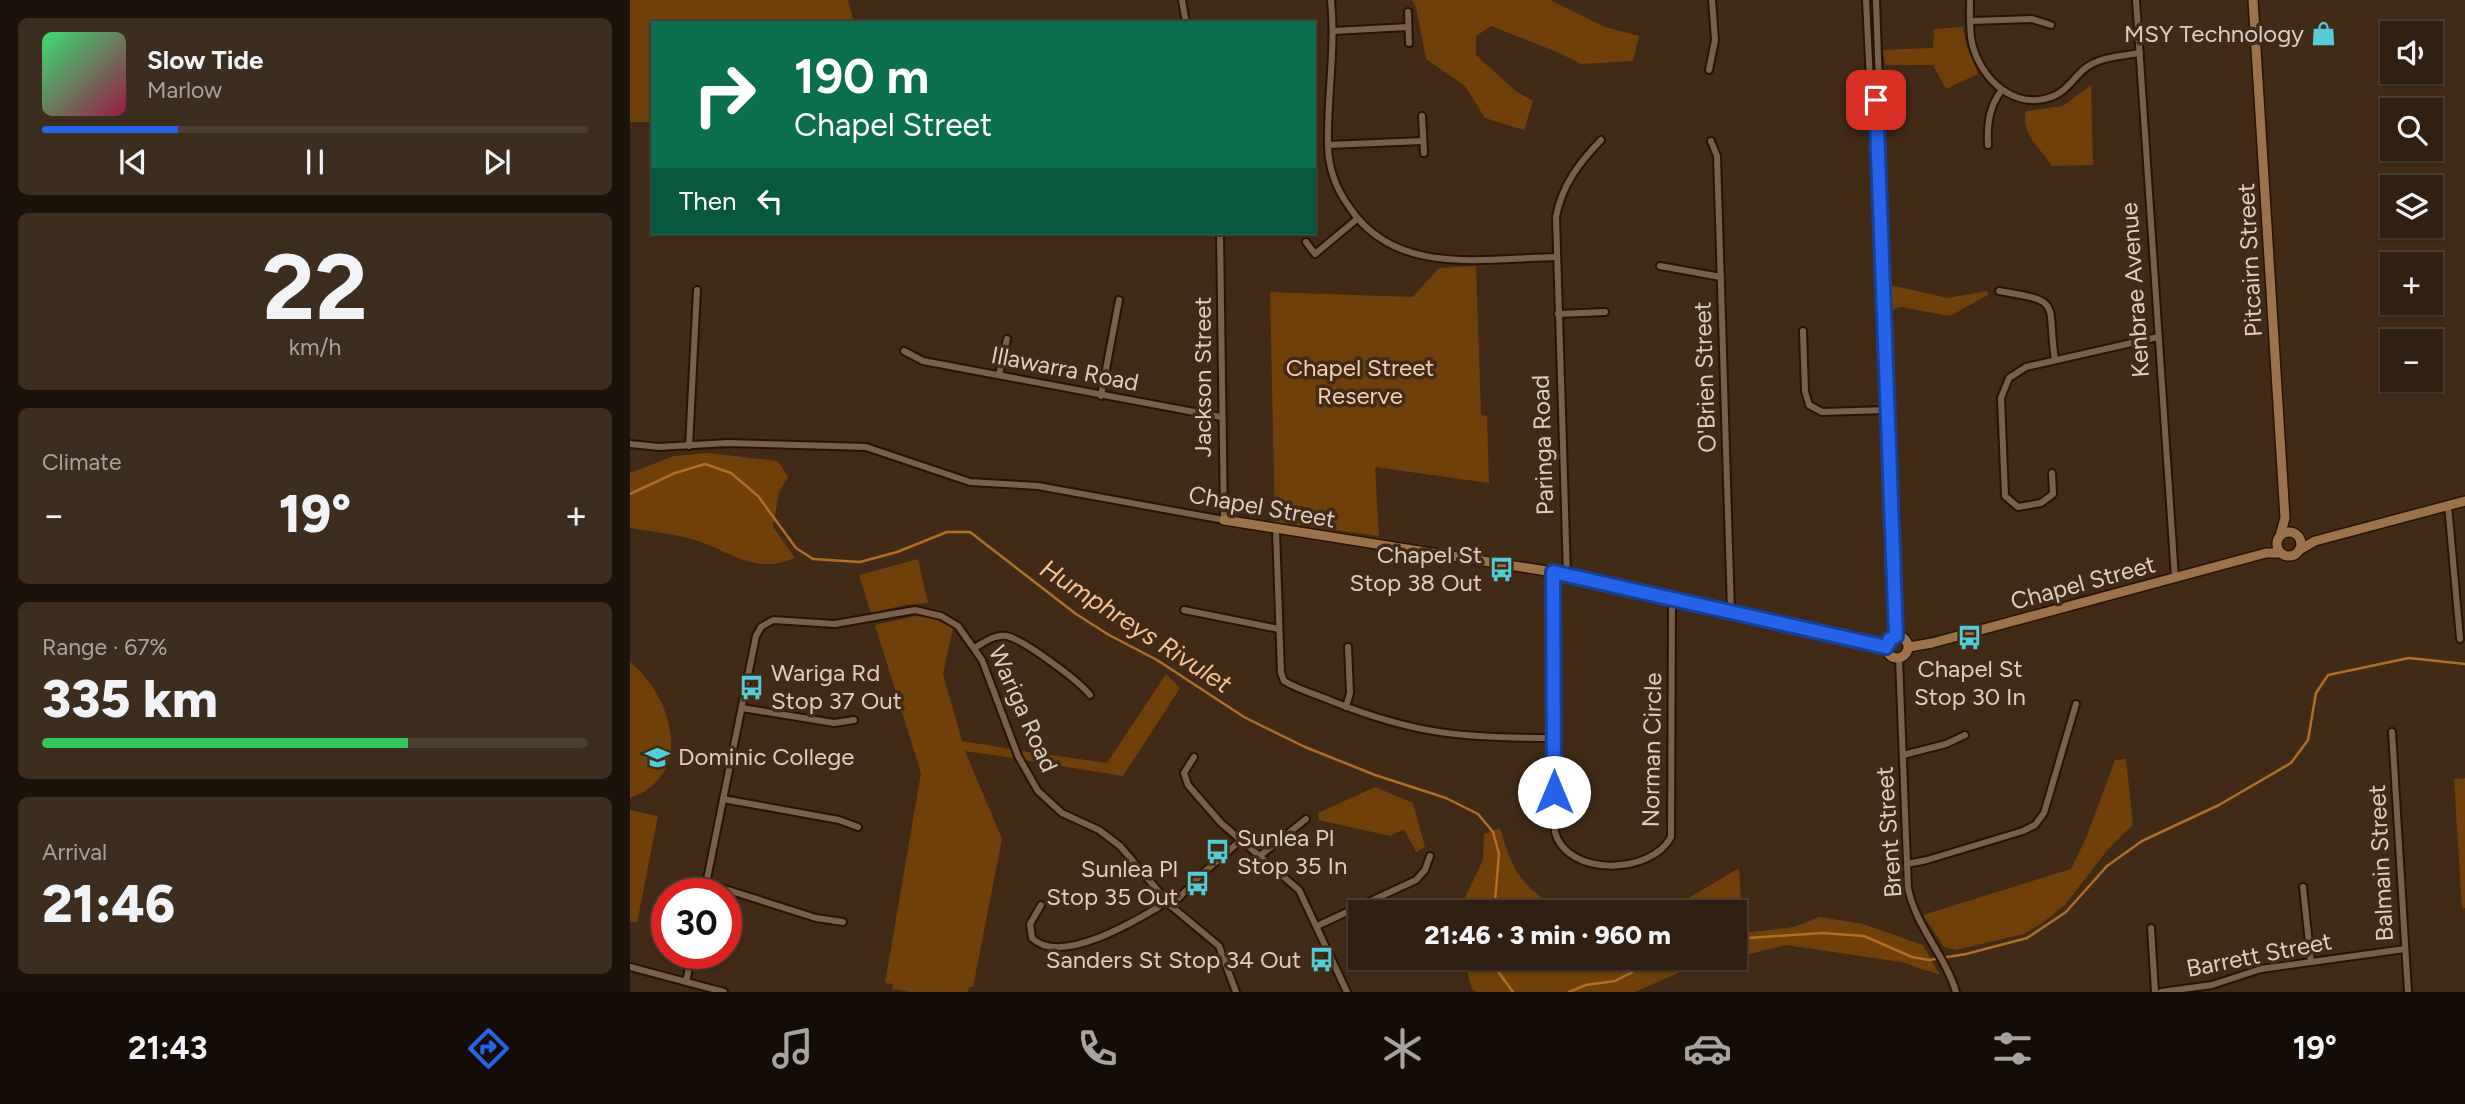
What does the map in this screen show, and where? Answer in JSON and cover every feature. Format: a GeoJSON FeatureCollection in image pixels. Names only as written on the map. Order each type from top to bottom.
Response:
{"type":"FeatureCollection","features":[{"type":"Feature","properties":{"kind":"street"},"geometry":{"type":"LineString","coordinates":[[1182,0],[1186,21]]}},
{"type":"Feature","properties":{"kind":"street"},"geometry":{"type":"LineString","coordinates":[[1331,0],[1334,31],[1328,145],[1334,179],[1357,219],[1387,244],[1425,258],[1556,257]]}},
{"type":"Feature","properties":{"kind":"street"},"geometry":{"type":"LineString","coordinates":[[1709,70],[1715,40],[1712,0]]}},
{"type":"Feature","properties":{"kind":"street"},"geometry":{"type":"LineString","coordinates":[[1867,0],[1870,82],[1876,100]]}},
{"type":"Feature","properties":{"kind":"street"},"geometry":{"type":"LineString","coordinates":[[1876,0],[1879,83],[1876,100],[1896,636]]}},
{"type":"Feature","properties":{"kind":"street"},"geometry":{"type":"LineString","coordinates":[[1970,0],[1971,41],[1978,60],[1988,77],[2001,90],[2025,100],[2038,101],[2066,90],[2084,69],[2097,61],[2140,53]]}},
{"type":"Feature","properties":{"kind":"street","name":"Kenbrae Avenue"},"geometry":{"type":"LineString","coordinates":[[2136,0],[2175,578]]}},
{"type":"Feature","properties":{"kind":"street","name":"Pitcairn Street"},"geometry":{"type":"LineString","coordinates":[[2253,0],[2285,518],[2278,539]]}},
{"type":"Feature","properties":{"kind":"street"},"geometry":{"type":"LineString","coordinates":[[1408,12],[1409,43]]}},
{"type":"Feature","properties":{"kind":"street"},"geometry":{"type":"LineString","coordinates":[[1970,21],[2032,19],[2051,25]]}},
{"type":"Feature","properties":{"kind":"street"},"geometry":{"type":"LineString","coordinates":[[1334,31],[1408,27]]}},
{"type":"Feature","properties":{"kind":"street"},"geometry":{"type":"LineString","coordinates":[[1988,145],[1988,120],[1993,102],[2001,90]]}},
{"type":"Feature","properties":{"kind":"street"},"geometry":{"type":"LineString","coordinates":[[1422,116],[1424,153]]}},
{"type":"Feature","properties":{"kind":"street","name":"Paringa Road"},"geometry":{"type":"LineString","coordinates":[[1567,575],[1556,217],[1562,194],[1577,167],[1601,140]]}},
{"type":"Feature","properties":{"kind":"street"},"geometry":{"type":"LineString","coordinates":[[1328,145],[1423,141]]}},
{"type":"Feature","properties":{"kind":"street","name":"O'Brien Street"},"geometry":{"type":"LineString","coordinates":[[1711,141],[1717,156],[1731,612]]}},
{"type":"Feature","properties":{"kind":"street"},"geometry":{"type":"LineString","coordinates":[[1306,242],[1318,257],[1357,219]]}},
{"type":"Feature","properties":{"kind":"street","name":"Jackson Street"},"geometry":{"type":"LineString","coordinates":[[1220,235],[1224,520]]}},
{"type":"Feature","properties":{"kind":"street"},"geometry":{"type":"LineString","coordinates":[[1660,267],[1721,277]]}},
{"type":"Feature","properties":{"kind":"street"},"geometry":{"type":"LineString","coordinates":[[688,446],[697,290]]}},
{"type":"Feature","properties":{"kind":"street"},"geometry":{"type":"LineString","coordinates":[[2000,290],[2039,298],[2048,304],[2055,360]]}},
{"type":"Feature","properties":{"kind":"street"},"geometry":{"type":"LineString","coordinates":[[1101,396],[1119,300]]}},
{"type":"Feature","properties":{"kind":"street"},"geometry":{"type":"LineString","coordinates":[[1558,314],[1605,312]]}},
{"type":"Feature","properties":{"kind":"street"},"geometry":{"type":"LineString","coordinates":[[1803,331],[1805,397],[1810,405],[1822,412],[1887,410]]}},
{"type":"Feature","properties":{"kind":"street"},"geometry":{"type":"LineString","coordinates":[[2052,473],[2053,494],[2041,503],[2018,507],[2005,496],[2001,398],[2005,385],[2020,369],[2158,337]]}},
{"type":"Feature","properties":{"kind":"street"},"geometry":{"type":"LineString","coordinates":[[999,375],[1007,339]]}},
{"type":"Feature","properties":{"kind":"street","name":"Illawarra Road"},"geometry":{"type":"LineString","coordinates":[[904,351],[923,361],[1221,417]]}},
{"type":"Feature","properties":{"kind":"street","name":"Chapel Street"},"geometry":{"type":"LineString","coordinates":[[630,444],[659,447],[727,443],[866,447],[970,482],[1038,486],[1276,530],[1553,572],[1886,647]]}},
{"type":"Feature","properties":{"kind":"street"},"geometry":{"type":"LineString","coordinates":[[2315,541],[2287,533],[2278,539],[2280,553],[2290,556],[2315,541],[2465,501]]}},
{"type":"Feature","properties":{"kind":"street"},"geometry":{"type":"LineString","coordinates":[[2448,505],[2460,639]]}},
{"type":"Feature","properties":{"kind":"street","name":"Pitcairn Street"},"geometry":{"type":"LineString","coordinates":[[2285,518],[2296,535]]}},
{"type":"Feature","properties":{"kind":"street"},"geometry":{"type":"LineString","coordinates":[[1276,530],[1281,673],[1284,681],[1387,722],[1430,733],[1472,738],[1553,738]]}},
{"type":"Feature","properties":{"kind":"street"},"geometry":{"type":"LineString","coordinates":[[2296,535],[2301,543],[2299,550]]}},
{"type":"Feature","properties":{"kind":"street","name":"Chapel Street"},"geometry":{"type":"LineString","coordinates":[[2266,553],[2278,539]]}},
{"type":"Feature","properties":{"kind":"street","name":"Chapel Street"},"geometry":{"type":"LineString","coordinates":[[1909,647],[2266,553],[2280,553]]}},
{"type":"Feature","properties":{"kind":"street","name":"Norman Circle"},"geometry":{"type":"LineString","coordinates":[[1553,572],[1554,824],[1556,838],[1564,849],[1586,861],[1611,865],[1634,862],[1661,850],[1667,844],[1673,829],[1672,598]]}},
{"type":"Feature","properties":{"kind":"street"},"geometry":{"type":"LineString","coordinates":[[1184,610],[1279,629]]}},
{"type":"Feature","properties":{"kind":"street","name":"Wariga Road"},"geometry":{"type":"LineString","coordinates":[[707,878],[758,631],[773,620],[835,624],[923,611],[958,626],[976,648],[988,673],[1018,756],[1038,791],[1062,813],[1113,839],[1169,904],[1219,946],[1237,992]]}},
{"type":"Feature","properties":{"kind":"street"},"geometry":{"type":"LineString","coordinates":[[1896,636],[1906,640],[1909,647],[1905,656],[1899,659],[1891,657],[1886,647],[1890,639],[1896,636]]}},
{"type":"Feature","properties":{"kind":"street"},"geometry":{"type":"LineString","coordinates":[[976,648],[996,637],[1014,639],[1075,679],[1090,695]]}},
{"type":"Feature","properties":{"kind":"street"},"geometry":{"type":"LineString","coordinates":[[1346,707],[1350,693],[1349,647]]}},
{"type":"Feature","properties":{"kind":"street","name":"Brent Street"},"geometry":{"type":"LineString","coordinates":[[1899,659],[1907,864],[1911,901],[1956,992]]}},
{"type":"Feature","properties":{"kind":"street"},"geometry":{"type":"LineString","coordinates":[[1907,864],[2024,831],[2039,822],[2076,704]]}},
{"type":"Feature","properties":{"kind":"street"},"geometry":{"type":"LineString","coordinates":[[742,708],[834,723],[855,720]]}},
{"type":"Feature","properties":{"kind":"street","name":"Balmain Street"},"geometry":{"type":"LineString","coordinates":[[2392,732],[2408,992]]}},
{"type":"Feature","properties":{"kind":"street"},"geometry":{"type":"LineString","coordinates":[[1903,755],[1946,744],[1965,735]]}},
{"type":"Feature","properties":{"kind":"street"},"geometry":{"type":"LineString","coordinates":[[1194,757],[1184,773],[1188,785],[1212,814],[1240,841],[1261,855],[1299,890],[1347,992]]}},
{"type":"Feature","properties":{"kind":"street"},"geometry":{"type":"LineString","coordinates":[[723,799],[839,820],[858,827]]}},
{"type":"Feature","properties":{"kind":"street"},"geometry":{"type":"LineString","coordinates":[[1261,855],[1306,819]]}},
{"type":"Feature","properties":{"kind":"street"},"geometry":{"type":"LineString","coordinates":[[1041,905],[1030,924],[1032,938],[1041,944],[1059,947],[1090,941],[1169,904],[1240,841]]}},
{"type":"Feature","properties":{"kind":"street"},"geometry":{"type":"LineString","coordinates":[[1317,926],[1416,880],[1430,856]]}},
{"type":"Feature","properties":{"kind":"street"},"geometry":{"type":"LineString","coordinates":[[2303,887],[2311,962]]}},
{"type":"Feature","properties":{"kind":"street"},"geometry":{"type":"LineString","coordinates":[[742,894],[816,918],[842,922]]}},
{"type":"Feature","properties":{"kind":"street"},"geometry":{"type":"LineString","coordinates":[[2151,928],[2155,992]]}},
{"type":"Feature","properties":{"kind":"street","name":"Barrett Street"},"geometry":{"type":"LineString","coordinates":[[2161,992],[2205,986],[2261,969],[2405,949]]}},
{"type":"Feature","properties":{"kind":"street"},"geometry":{"type":"LineString","coordinates":[[630,967],[724,992]]}},
{"type":"Feature","properties":{"kind":"street"},"geometry":{"type":"LineString","coordinates":[[686,982],[689,969]]}},
{"type":"Feature","properties":{"kind":"green space"},"geometry":{"type":"Polygon","coordinates":[[[630,0],[848,0],[853,21],[651,21],[651,122],[630,122],[630,0]]]}},
{"type":"Feature","properties":{"kind":"green space"},"geometry":{"type":"Polygon","coordinates":[[[1412,0],[1550,0],[1605,27],[1639,36],[1633,61],[1581,64],[1491,26],[1476,36],[1476,55],[1517,92],[1533,101],[1524,130],[1485,118],[1465,86],[1426,59],[1416,7],[1412,0]]]}},
{"type":"Feature","properties":{"kind":"green space"},"geometry":{"type":"Polygon","coordinates":[[[1963,27],[1966,44],[1978,74],[1946,89],[1933,65],[1885,65],[1883,50],[1933,48],[1934,29],[1963,27]]]}},
{"type":"Feature","properties":{"kind":"green space"},"geometry":{"type":"Polygon","coordinates":[[[2091,85],[2093,165],[2052,166],[2029,134],[2026,111],[2063,106],[2091,85]]]}},
{"type":"Feature","properties":{"kind":"green space","name":"Chapel Street Reserve"},"geometry":{"type":"Polygon","coordinates":[[[1476,266],[1481,415],[1487,416],[1489,483],[1375,467],[1379,536],[1275,522],[1270,292],[1413,297],[1439,268],[1476,266]]]}},
{"type":"Feature","properties":{"kind":"green space"},"geometry":{"type":"Polygon","coordinates":[[[1890,285],[1948,298],[1987,291],[1988,295],[1950,316],[1901,307],[1890,310],[1890,285]]]}},
{"type":"Feature","properties":{"kind":"green space"},"geometry":{"type":"Polygon","coordinates":[[[709,453],[778,461],[788,477],[779,492],[773,527],[795,558],[769,564],[747,561],[693,539],[630,528],[630,473],[674,456],[709,453]]]}},
{"type":"Feature","properties":{"kind":"green space"},"geometry":{"type":"Polygon","coordinates":[[[918,559],[928,603],[871,613],[859,575],[918,559]]]}},
{"type":"Feature","properties":{"kind":"green space"},"geometry":{"type":"Polygon","coordinates":[[[916,616],[933,618],[953,628],[943,674],[962,741],[1011,749],[1013,758],[965,751],[1002,839],[973,987],[969,987],[968,992],[910,992],[892,989],[893,984],[885,983],[921,773],[875,625],[916,616]]]}},
{"type":"Feature","properties":{"kind":"green space"},"geometry":{"type":"Polygon","coordinates":[[[630,662],[657,694],[666,714],[670,754],[664,772],[651,787],[630,798],[630,662]]]}},
{"type":"Feature","properties":{"kind":"green space"},"geometry":{"type":"Polygon","coordinates":[[[1166,674],[1180,688],[1123,776],[1024,760],[1022,751],[1107,763],[1166,674]]]}},
{"type":"Feature","properties":{"kind":"green space"},"geometry":{"type":"Polygon","coordinates":[[[2126,759],[2133,825],[2108,849],[2065,905],[2024,934],[1956,950],[1944,947],[1923,915],[2071,869],[2086,838],[2115,760],[2126,759]]]}},
{"type":"Feature","properties":{"kind":"green space"},"geometry":{"type":"Polygon","coordinates":[[[2465,778],[2465,908],[2462,909],[2454,779],[2465,778]]]}},
{"type":"Feature","properties":{"kind":"green space"},"geometry":{"type":"Polygon","coordinates":[[[1375,787],[1413,803],[1425,847],[1416,852],[1404,829],[1390,836],[1319,820],[1318,813],[1375,787]]]}},
{"type":"Feature","properties":{"kind":"green space"},"geometry":{"type":"Polygon","coordinates":[[[630,810],[658,816],[637,923],[630,921],[630,810]]]}},
{"type":"Feature","properties":{"kind":"green space"},"geometry":{"type":"Polygon","coordinates":[[[1500,828],[1510,857],[1522,879],[1545,900],[1464,900],[1483,860],[1484,834],[1500,828]]]}},
{"type":"Feature","properties":{"kind":"green space"},"geometry":{"type":"Polygon","coordinates":[[[1739,868],[1741,900],[1685,900],[1739,868]]]}},
{"type":"Feature","properties":{"kind":"green space"},"geometry":{"type":"Polygon","coordinates":[[[1820,917],[1863,924],[1923,945],[1940,975],[1901,962],[1786,945],[1747,955],[1747,933],[1794,927],[1820,917]]]}},
{"type":"Feature","properties":{"kind":"green space"},"geometry":{"type":"Polygon","coordinates":[[[1467,970],[1685,970],[1635,992],[1477,992],[1472,989],[1467,970]]]}},
{"type":"Feature","properties":{"kind":"waterway","name":"Humphreys Rivulet"},"geometry":{"type":"LineString","coordinates":[[630,494],[675,473],[705,464],[731,473],[758,496],[796,548],[813,559],[860,562],[897,552],[947,532],[970,532],[1076,614],[1157,660],[1244,717],[1305,747],[1375,775],[1446,798],[1478,814],[1493,832],[1499,854],[1495,900]]}},
{"type":"Feature","properties":{"kind":"waterway","name":"Humphreys Rivulet"},"geometry":{"type":"LineString","coordinates":[[1747,938],[1822,933],[1864,936],[1912,957],[1929,960],[1966,954],[2027,938],[2066,912],[2107,866],[2142,841],[2219,805],[2291,763],[2308,740],[2316,693],[2328,675],[2409,658],[2465,664]]}},
{"type":"Feature","properties":{"kind":"waterway","name":"Humphreys Rivulet"},"geometry":{"type":"LineString","coordinates":[[1497,970],[1513,992]]}},
{"type":"Feature","properties":{"kind":"waterway","name":"Humphreys Rivulet"},"geometry":{"type":"LineString","coordinates":[[1569,992],[1586,985],[1615,981],[1636,970]]}},
{"type":"Feature","properties":{"kind":"place","name":"MSY Technology"},"geometry":{"type":"Point","coordinates":[2324,34]}},
{"type":"Feature","properties":{"kind":"place","name":"Chapel St Stop 38 Out"},"geometry":{"type":"Point","coordinates":[1502,569]}},
{"type":"Feature","properties":{"kind":"place","name":"Chapel St Stop 30 In"},"geometry":{"type":"Point","coordinates":[1970,638]}},
{"type":"Feature","properties":{"kind":"place","name":"Wariga Rd Stop 37 Out"},"geometry":{"type":"Point","coordinates":[751,687]}},
{"type":"Feature","properties":{"kind":"place","name":"Dominic College"},"geometry":{"type":"Point","coordinates":[658,757]}},
{"type":"Feature","properties":{"kind":"place","name":"Sunlea Pl Stop 35 In"},"geometry":{"type":"Point","coordinates":[1217,852]}},
{"type":"Feature","properties":{"kind":"place","name":"Sunlea Pl Stop 35 Out"},"geometry":{"type":"Point","coordinates":[1198,883]}},
{"type":"Feature","properties":{"kind":"place","name":"Sanders St Stop 34 Out"},"geometry":{"type":"Point","coordinates":[1321,960]}},
{"type":"Feature","properties":{"kind":"route"},"geometry":{"type":"LineString","coordinates":[[1554,792],[1553,572],[1886,647],[1890,639],[1896,636],[1876,100]]}}]}
